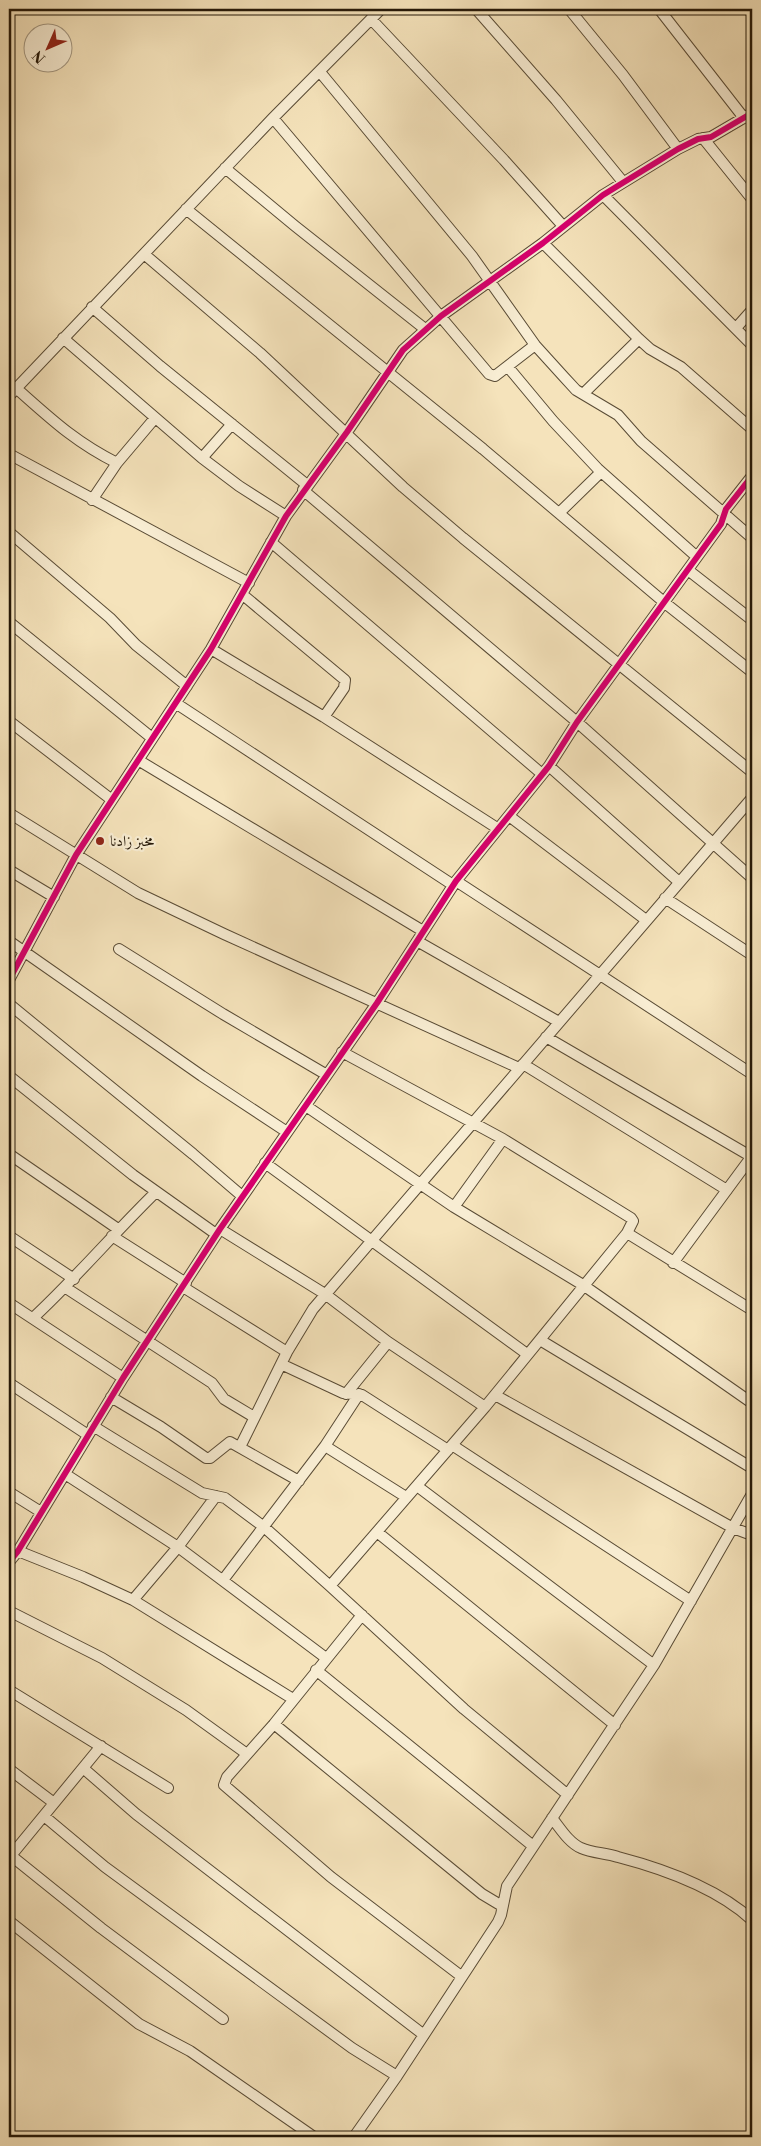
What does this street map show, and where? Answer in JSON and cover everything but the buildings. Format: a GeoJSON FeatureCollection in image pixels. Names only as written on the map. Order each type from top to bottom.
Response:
{"type":"FeatureCollection","features":[{"type":"Feature","properties":{"kind":"street"},"geometry":{"type":"LineString","coordinates":[[9,396],[273,118],[381,9]]}},
{"type":"Feature","properties":{"kind":"street"},"geometry":{"type":"LineString","coordinates":[[476,9],[556,100],[623,182]]}},
{"type":"Feature","properties":{"kind":"street"},"geometry":{"type":"LineString","coordinates":[[569,9],[623,75],[678,149]]}},
{"type":"Feature","properties":{"kind":"street"},"geometry":{"type":"LineString","coordinates":[[9,980],[76,854],[152,738],[177,704],[243,595],[286,516],[403,350],[441,316],[542,243],[603,195],[678,149],[696,140],[711,138],[748,116],[659,9]]}},
{"type":"Feature","properties":{"kind":"street"},"geometry":{"type":"LineString","coordinates":[[748,9],[752,13]]}},
{"type":"Feature","properties":{"kind":"street"},"geometry":{"type":"LineString","coordinates":[[371,19],[494,148],[563,226]]}},
{"type":"Feature","properties":{"kind":"street"},"geometry":{"type":"LineString","coordinates":[[320,72],[466,248],[536,345],[564,377],[583,394],[618,415],[641,441],[752,538]]}},
{"type":"Feature","properties":{"kind":"street"},"geometry":{"type":"LineString","coordinates":[[273,118],[492,376],[495,376],[536,345]]}},
{"type":"Feature","properties":{"kind":"street"},"geometry":{"type":"LineString","coordinates":[[703,138],[752,199]]}},
{"type":"Feature","properties":{"kind":"street"},"geometry":{"type":"LineString","coordinates":[[225,168],[425,330]]}},
{"type":"Feature","properties":{"kind":"street"},"geometry":{"type":"LineString","coordinates":[[603,195],[752,345]]}},
{"type":"Feature","properties":{"kind":"street"},"geometry":{"type":"LineString","coordinates":[[186,209],[559,513],[664,603],[752,672]]}},
{"type":"Feature","properties":{"kind":"street"},"geometry":{"type":"LineString","coordinates":[[542,243],[650,350],[681,368],[752,429]]}},
{"type":"Feature","properties":{"kind":"street"},"geometry":{"type":"LineString","coordinates":[[144,254],[260,353],[347,432],[403,487],[463,538],[752,772]]}},
{"type":"Feature","properties":{"kind":"street"},"geometry":{"type":"LineString","coordinates":[[92,308],[232,424],[714,842],[752,878]]}},
{"type":"Feature","properties":{"kind":"street"},"geometry":{"type":"LineString","coordinates":[[736,328],[752,310]]}},
{"type":"Feature","properties":{"kind":"street"},"geometry":{"type":"LineString","coordinates":[[63,338],[202,458],[239,486],[286,516]]}},
{"type":"Feature","properties":{"kind":"street"},"geometry":{"type":"LineString","coordinates":[[583,394],[639,339]]}},
{"type":"Feature","properties":{"kind":"street"},"geometry":{"type":"LineString","coordinates":[[508,366],[553,421],[601,472],[697,558]]}},
{"type":"Feature","properties":{"kind":"street"},"geometry":{"type":"LineString","coordinates":[[16,388],[68,434],[117,464]]}},
{"type":"Feature","properties":{"kind":"street"},"geometry":{"type":"LineString","coordinates":[[92,500],[117,464],[155,418]]}},
{"type":"Feature","properties":{"kind":"street"},"geometry":{"type":"LineString","coordinates":[[202,458],[232,424]]}},
{"type":"Feature","properties":{"kind":"street"},"geometry":{"type":"LineString","coordinates":[[9,454],[249,583]]}},
{"type":"Feature","properties":{"kind":"street"},"geometry":{"type":"LineString","coordinates":[[559,513],[601,472]]}},
{"type":"Feature","properties":{"kind":"street"},"geometry":{"type":"LineString","coordinates":[[9,1562],[65,1474],[90,1430],[218,1232],[377,1003],[455,883],[497,828],[549,766],[576,722],[722,524],[729,505],[752,476]]}},
{"type":"Feature","properties":{"kind":"street"},"geometry":{"type":"LineString","coordinates":[[9,532],[110,618],[136,645],[187,686]]}},
{"type":"Feature","properties":{"kind":"street"},"geometry":{"type":"LineString","coordinates":[[271,542],[542,774]]}},
{"type":"Feature","properties":{"kind":"street"},"geometry":{"type":"LineString","coordinates":[[688,570],[752,620]]}},
{"type":"Feature","properties":{"kind":"street"},"geometry":{"type":"LineString","coordinates":[[243,595],[345,680],[344,688],[324,717]]}},
{"type":"Feature","properties":{"kind":"street"},"geometry":{"type":"LineString","coordinates":[[9,622],[152,738]]}},
{"type":"Feature","properties":{"kind":"street"},"geometry":{"type":"LineString","coordinates":[[211,649],[324,717],[497,828]]}},
{"type":"Feature","properties":{"kind":"street"},"geometry":{"type":"LineString","coordinates":[[177,704],[600,974],[752,1074]]}},
{"type":"Feature","properties":{"kind":"street"},"geometry":{"type":"LineString","coordinates":[[9,721],[112,800]]}},
{"type":"Feature","properties":{"kind":"street"},"geometry":{"type":"LineString","coordinates":[[138,760],[423,931]]}},
{"type":"Feature","properties":{"kind":"street"},"geometry":{"type":"LineString","coordinates":[[549,766],[679,882]]}},
{"type":"Feature","properties":{"kind":"street"},"geometry":{"type":"LineString","coordinates":[[240,1447],[287,1352],[304,1323],[325,1294],[752,798]]}},
{"type":"Feature","properties":{"kind":"street"},"geometry":{"type":"LineString","coordinates":[[9,813],[138,893],[377,1003],[521,1066],[727,1190]]}},
{"type":"Feature","properties":{"kind":"street"},"geometry":{"type":"LineString","coordinates":[[508,816],[646,920]]}},
{"type":"Feature","properties":{"kind":"street"},"geometry":{"type":"LineString","coordinates":[[9,870],[54,897]]}},
{"type":"Feature","properties":{"kind":"street"},"geometry":{"type":"LineString","coordinates":[[665,898],[752,955]]}},
{"type":"Feature","properties":{"kind":"street"},"geometry":{"type":"LineString","coordinates":[[9,941],[202,1076],[287,1132]]}},
{"type":"Feature","properties":{"kind":"street"},"geometry":{"type":"LineString","coordinates":[[416,941],[559,1022]]}},
{"type":"Feature","properties":{"kind":"street"},"geometry":{"type":"LineString","coordinates":[[119,948],[223,1014],[327,1075]]}},
{"type":"Feature","properties":{"kind":"street"},"geometry":{"type":"LineString","coordinates":[[9,1004],[242,1196]]}},
{"type":"Feature","properties":{"kind":"street"},"geometry":{"type":"LineString","coordinates":[[546,1037],[752,1157],[673,1263]]}},
{"type":"Feature","properties":{"kind":"street"},"geometry":{"type":"LineString","coordinates":[[330,1586],[495,1395],[627,1233],[633,1221],[503,1139],[472,1124],[342,1052]]}},
{"type":"Feature","properties":{"kind":"street"},"geometry":{"type":"LineString","coordinates":[[9,1076],[156,1192],[218,1232],[325,1294],[388,1342],[484,1407]]}},
{"type":"Feature","properties":{"kind":"street"},"geometry":{"type":"LineString","coordinates":[[306,1106],[454,1207],[583,1285],[752,1403]]}},
{"type":"Feature","properties":{"kind":"street"},"geometry":{"type":"LineString","coordinates":[[454,1207],[503,1139]]}},
{"type":"Feature","properties":{"kind":"street"},"geometry":{"type":"LineString","coordinates":[[9,1154],[185,1285],[287,1352]]}},
{"type":"Feature","properties":{"kind":"street"},"geometry":{"type":"LineString","coordinates":[[265,1163],[527,1354]]}},
{"type":"Feature","properties":{"kind":"street"},"geometry":{"type":"LineString","coordinates":[[33,1318],[66,1288],[115,1232],[156,1192]]}},
{"type":"Feature","properties":{"kind":"street"},"geometry":{"type":"LineString","coordinates":[[627,1233],[752,1310]]}},
{"type":"Feature","properties":{"kind":"street"},"geometry":{"type":"LineString","coordinates":[[9,1236],[74,1279]]}},
{"type":"Feature","properties":{"kind":"street"},"geometry":{"type":"LineString","coordinates":[[66,1288],[212,1383],[224,1399],[254,1416]]}},
{"type":"Feature","properties":{"kind":"street"},"geometry":{"type":"LineString","coordinates":[[10,1307],[33,1318],[123,1378]]}},
{"type":"Feature","properties":{"kind":"street"},"geometry":{"type":"LineString","coordinates":[[540,1340],[752,1468]]}},
{"type":"Feature","properties":{"kind":"street"},"geometry":{"type":"LineString","coordinates":[[346,1394],[388,1342]]}},
{"type":"Feature","properties":{"kind":"street"},"geometry":{"type":"LineString","coordinates":[[281,1364],[346,1394],[359,1394],[450,1447],[691,1601]]}},
{"type":"Feature","properties":{"kind":"street"},"geometry":{"type":"LineString","coordinates":[[9,1383],[202,1492],[230,1501],[264,1527],[464,1709],[568,1795]]}},
{"type":"Feature","properties":{"kind":"street"},"geometry":{"type":"LineString","coordinates":[[223,1580],[325,1446],[359,1394]]}},
{"type":"Feature","properties":{"kind":"street"},"geometry":{"type":"LineString","coordinates":[[495,1395],[733,1528],[752,1535]]}},
{"type":"Feature","properties":{"kind":"street"},"geometry":{"type":"LineString","coordinates":[[111,1397],[161,1427],[206,1458],[210,1458],[230,1442],[299,1481]]}},
{"type":"Feature","properties":{"kind":"street"},"geometry":{"type":"LineString","coordinates":[[325,1446],[406,1497]]}},
{"type":"Feature","properties":{"kind":"street"},"geometry":{"type":"LineString","coordinates":[[65,1474],[178,1548],[326,1658]]}},
{"type":"Feature","properties":{"kind":"street"},"geometry":{"type":"LineString","coordinates":[[417,1486],[654,1665]]}},
{"type":"Feature","properties":{"kind":"street"},"geometry":{"type":"LineString","coordinates":[[9,1492],[41,1512]]}},
{"type":"Feature","properties":{"kind":"street"},"geometry":{"type":"LineString","coordinates":[[354,2137],[498,1922],[502,1915],[502,1906],[507,1886],[654,1665],[752,1494]]}},
{"type":"Feature","properties":{"kind":"street"},"geometry":{"type":"LineString","coordinates":[[133,1600],[178,1548],[216,1496]]}},
{"type":"Feature","properties":{"kind":"street"},"geometry":{"type":"LineString","coordinates":[[377,1532],[615,1725]]}},
{"type":"Feature","properties":{"kind":"street"},"geometry":{"type":"LineString","coordinates":[[18,1550],[133,1600],[293,1699]]}},
{"type":"Feature","properties":{"kind":"street"},"geometry":{"type":"LineString","coordinates":[[9,1611],[102,1658],[186,1710],[247,1754]]}},
{"type":"Feature","properties":{"kind":"street"},"geometry":{"type":"LineString","coordinates":[[362,1615],[274,1724],[227,1777],[225,1782],[226,1788],[366,1906],[461,1976]]}},
{"type":"Feature","properties":{"kind":"street"},"geometry":{"type":"LineString","coordinates":[[316,1670],[533,1846]]}},
{"type":"Feature","properties":{"kind":"street"},"geometry":{"type":"LineString","coordinates":[[9,1690],[168,1788]]}},
{"type":"Feature","properties":{"kind":"street"},"geometry":{"type":"LineString","coordinates":[[274,1724],[482,1894],[502,1906]]}},
{"type":"Feature","properties":{"kind":"street"},"geometry":{"type":"LineString","coordinates":[[101,1746],[9,1856],[101,1928],[223,2019]]}},
{"type":"Feature","properties":{"kind":"street"},"geometry":{"type":"LineString","coordinates":[[83,1768],[136,1814],[424,2035]]}},
{"type":"Feature","properties":{"kind":"street"},"geometry":{"type":"LineString","coordinates":[[9,1769],[54,1804]]}},
{"type":"Feature","properties":{"kind":"street"},"geometry":{"type":"LineString","coordinates":[[44,1816],[105,1867],[352,2048],[396,2076]]}},
{"type":"Feature","properties":{"kind":"street"},"geometry":{"type":"LineString","coordinates":[[552,1818],[571,1842],[581,1848],[649,1866],[715,1892],[734,1904],[752,1920]]}},
{"type":"Feature","properties":{"kind":"street"},"geometry":{"type":"LineString","coordinates":[[9,1920],[139,2024],[190,2051],[314,2137]]}},
{"type":"Feature","properties":{"kind":"cycle path"},"geometry":{"type":"LineString","coordinates":[[9,980],[76,855],[211,649],[286,516],[403,350],[441,316],[543,243],[603,195],[678,149],[698,139],[711,137],[752,113]]}},
{"type":"Feature","properties":{"kind":"cycle path"},"geometry":{"type":"LineString","coordinates":[[9,1562],[18,1551],[123,1378],[220,1229],[377,1003],[456,881],[549,766],[577,722],[721,524],[726,509],[752,476]]}},
{"type":"Feature","properties":{"kind":"place","name":"مخبز زادنا"},"geometry":{"type":"Point","coordinates":[100,841]}}]}
